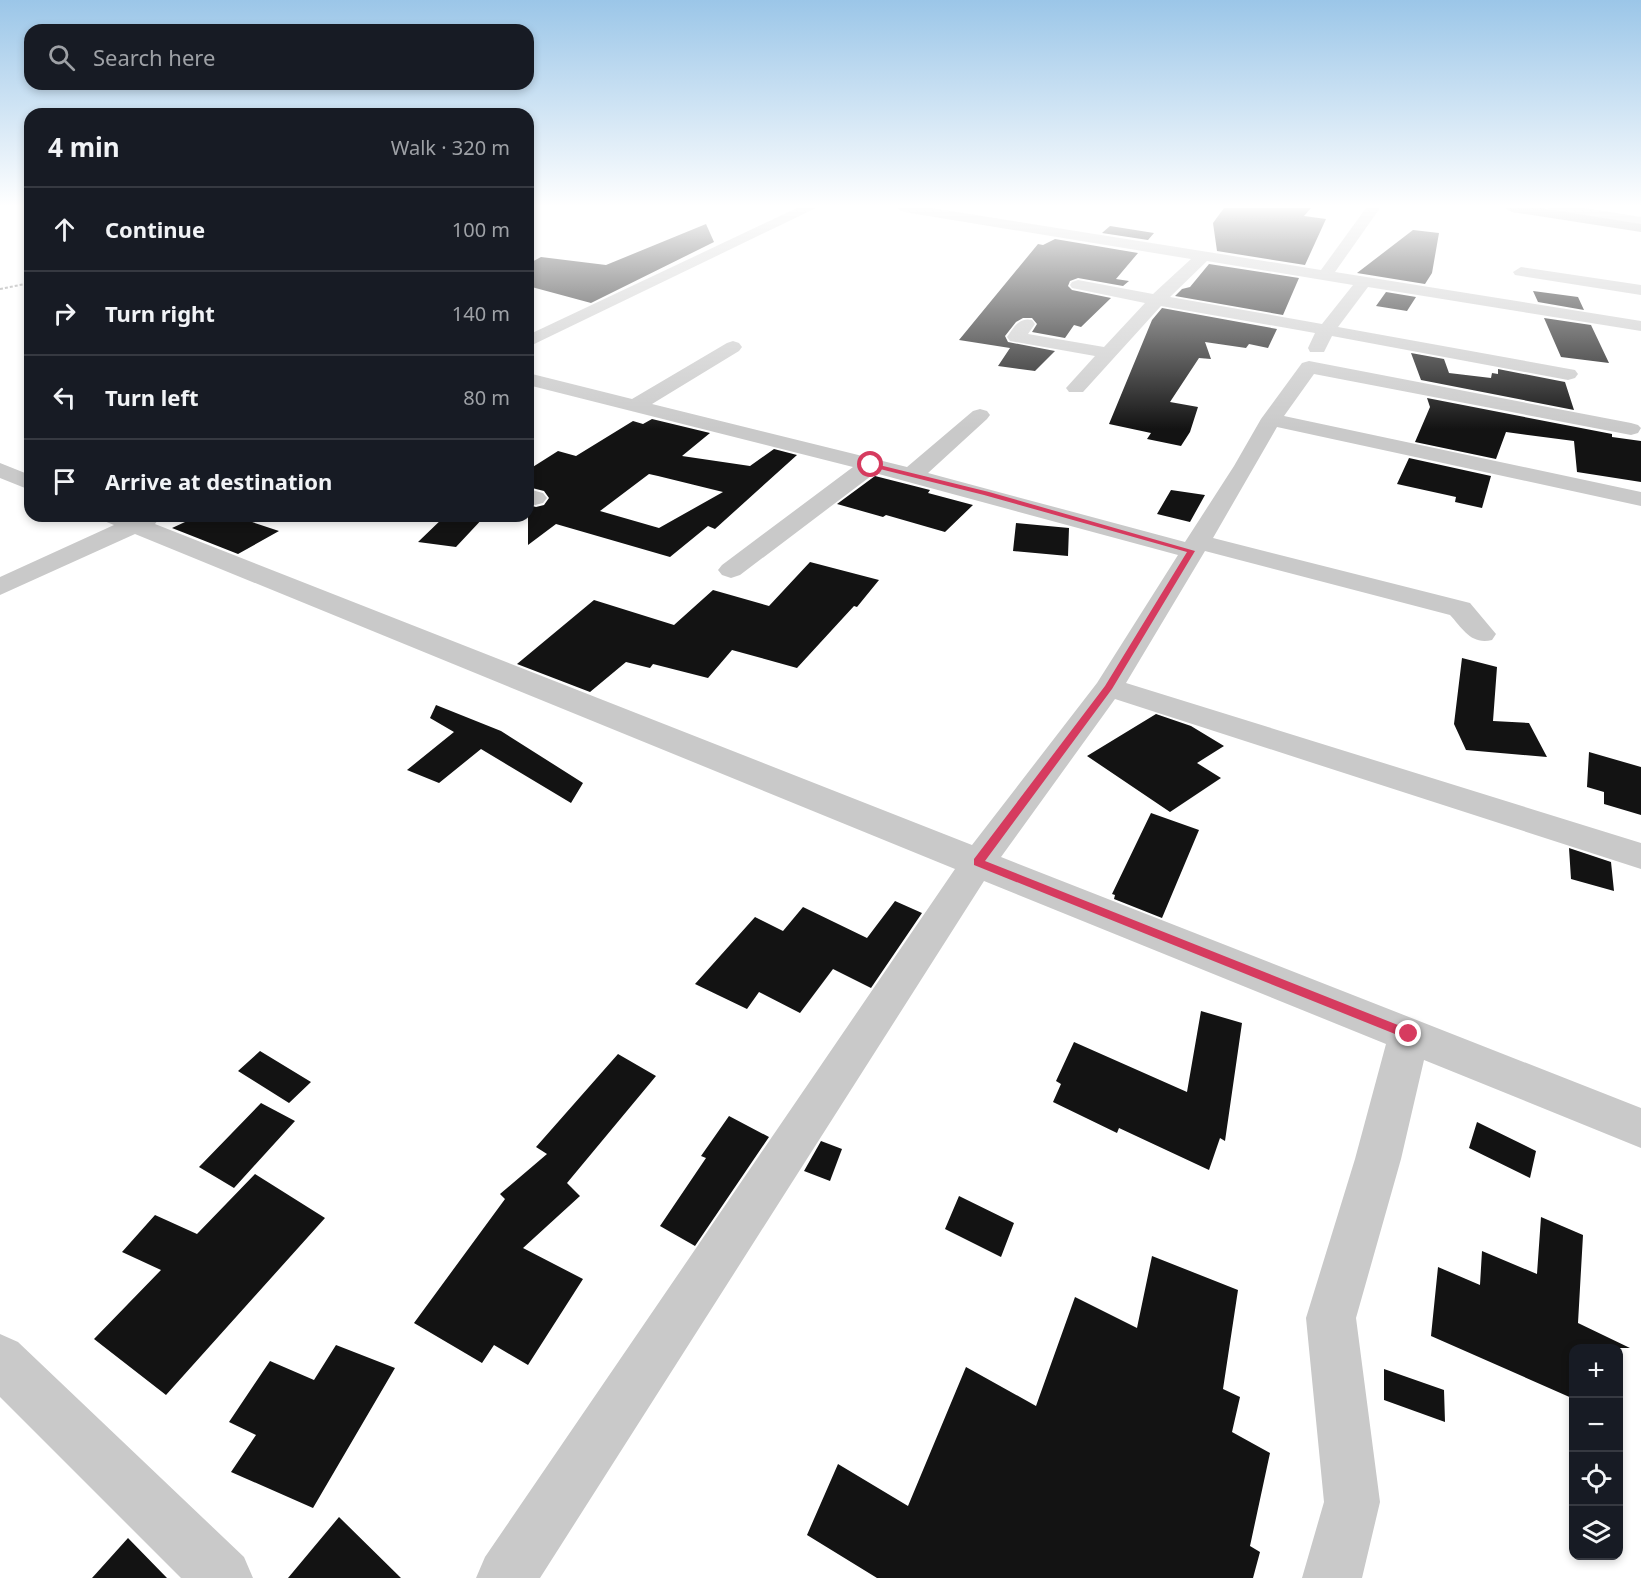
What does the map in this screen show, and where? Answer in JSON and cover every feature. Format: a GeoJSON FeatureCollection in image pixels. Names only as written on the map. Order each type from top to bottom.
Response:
{"type":"FeatureCollection","features":[{"type":"Feature","properties":{"kind":"street"},"geometry":{"type":"LineString","coordinates":[[534,339],[655,282]]}},
{"type":"Feature","properties":{"kind":"street"},"geometry":{"type":"LineString","coordinates":[[1076,388],[1176,282]]}},
{"type":"Feature","properties":{"kind":"street"},"geometry":{"type":"LineString","coordinates":[[506,1578],[978,862],[1109,687],[1245,466],[1271,419],[1309,366],[1326,330],[1363,282]]}},
{"type":"Feature","properties":{"kind":"street"},"geometry":{"type":"LineString","coordinates":[[1374,282],[1641,326]]}},
{"type":"Feature","properties":{"kind":"street"},"geometry":{"type":"LineString","coordinates":[[1585,282],[1641,290]]}},
{"type":"Feature","properties":{"kind":"street"},"geometry":{"type":"LineString","coordinates":[[1078,285],[1568,374]]}},
{"type":"Feature","properties":{"kind":"street"},"geometry":{"type":"LineString","coordinates":[[1026,324],[1016,337],[1108,353]]}},
{"type":"Feature","properties":{"kind":"street"},"geometry":{"type":"LineString","coordinates":[[636,405],[734,347]]}},
{"type":"Feature","properties":{"kind":"street"},"geometry":{"type":"LineString","coordinates":[[1309,366],[1631,429]]}},
{"type":"Feature","properties":{"kind":"street"},"geometry":{"type":"LineString","coordinates":[[534,380],[1194,546],[1460,609],[1482,634]]}},
{"type":"Feature","properties":{"kind":"street"},"geometry":{"type":"LineString","coordinates":[[911,476],[980,415]]}},
{"type":"Feature","properties":{"kind":"street"},"geometry":{"type":"LineString","coordinates":[[1271,419],[1641,500]]}},
{"type":"Feature","properties":{"kind":"street"},"geometry":{"type":"LineString","coordinates":[[731,570],[871,465]]}},
{"type":"Feature","properties":{"kind":"street"},"geometry":{"type":"LineString","coordinates":[[0,470],[24,480]]}},
{"type":"Feature","properties":{"kind":"street"},"geometry":{"type":"LineString","coordinates":[[0,586],[128,522]]}},
{"type":"Feature","properties":{"kind":"street"},"geometry":{"type":"LineString","coordinates":[[141,522],[1641,1128]]}},
{"type":"Feature","properties":{"kind":"street"},"geometry":{"type":"LineString","coordinates":[[1109,687],[1641,856]]}},
{"type":"Feature","properties":{"kind":"street"},"geometry":{"type":"LineString","coordinates":[[1332,1578],[1352,1502],[1331,1318],[1378,1159],[1409,1034]]}},
{"type":"Feature","properties":{"kind":"street"},"geometry":{"type":"LineString","coordinates":[[0,1360],[223,1578]]}},
{"type":"Feature","properties":{"kind":"building"},"geometry":{"type":"Polygon","coordinates":[[[534,282],[634,282],[591,303],[534,288],[534,282]]]}},
{"type":"Feature","properties":{"kind":"building"},"geometry":{"type":"Polygon","coordinates":[[[1007,282],[1070,282],[1068,286],[1072,290],[1111,298],[1081,327],[1074,325],[1065,338],[1032,332],[1037,324],[1032,318],[1023,318],[1016,322],[1005,336],[1008,342],[1055,351],[1035,371],[998,366],[1010,348],[959,340],[1007,282]]]}},
{"type":"Feature","properties":{"kind":"building"},"geometry":{"type":"Polygon","coordinates":[[[1098,282],[1128,282],[1123,286],[1098,282]]]}},
{"type":"Feature","properties":{"kind":"building"},"geometry":{"type":"Polygon","coordinates":[[[1194,282],[1297,282],[1283,315],[1175,296],[1182,289],[1190,287],[1194,282]]]}},
{"type":"Feature","properties":{"kind":"building"},"geometry":{"type":"Polygon","coordinates":[[[1533,291],[1578,297],[1584,310],[1538,302],[1533,291]]]}},
{"type":"Feature","properties":{"kind":"building"},"geometry":{"type":"Polygon","coordinates":[[[1386,292],[1416,297],[1407,311],[1376,306],[1386,292]]]}},
{"type":"Feature","properties":{"kind":"building"},"geometry":{"type":"Polygon","coordinates":[[[1162,308],[1277,329],[1268,348],[1249,344],[1246,348],[1205,342],[1211,359],[1199,358],[1170,402],[1198,407],[1190,432],[1181,446],[1147,439],[1151,433],[1109,424],[1152,320],[1162,308]]]}},
{"type":"Feature","properties":{"kind":"building"},"geometry":{"type":"Polygon","coordinates":[[[1544,318],[1591,325],[1609,363],[1561,357],[1544,318]]]}},
{"type":"Feature","properties":{"kind":"building"},"geometry":{"type":"Polygon","coordinates":[[[1411,353],[1444,359],[1449,373],[1491,378],[1492,373],[1498,374],[1498,369],[1565,382],[1574,410],[1421,380],[1411,353]]]}},
{"type":"Feature","properties":{"kind":"building"},"geometry":{"type":"Polygon","coordinates":[[[1427,398],[1641,441],[1641,482],[1577,472],[1574,441],[1506,432],[1496,459],[1415,442],[1430,407],[1427,398]]]}},
{"type":"Feature","properties":{"kind":"building"},"geometry":{"type":"Polygon","coordinates":[[[652,419],[710,433],[682,456],[750,466],[774,449],[797,455],[715,529],[708,526],[670,557],[556,524],[528,545],[528,522],[534,522],[534,506],[544,505],[549,498],[544,491],[534,488],[534,466],[558,451],[576,456],[633,421],[643,424],[652,419]],[[649,474],[600,511],[659,528],[723,492],[649,474]]]}},
{"type":"Feature","properties":{"kind":"building"},"geometry":{"type":"Polygon","coordinates":[[[1409,458],[1491,476],[1482,508],[1455,502],[1456,497],[1397,484],[1409,458]]]}},
{"type":"Feature","properties":{"kind":"building"},"geometry":{"type":"Polygon","coordinates":[[[875,476],[930,490],[928,493],[973,505],[945,532],[837,504],[875,476]]]}},
{"type":"Feature","properties":{"kind":"building"},"geometry":{"type":"Polygon","coordinates":[[[1171,490],[1205,495],[1190,522],[1157,514],[1171,490]]]}},
{"type":"Feature","properties":{"kind":"building"},"geometry":{"type":"Polygon","coordinates":[[[185,522],[252,522],[279,531],[238,554],[172,528],[185,522]]]}},
{"type":"Feature","properties":{"kind":"building"},"geometry":{"type":"Polygon","coordinates":[[[439,522],[479,522],[456,547],[418,542],[439,522]]]}},
{"type":"Feature","properties":{"kind":"building"},"geometry":{"type":"Polygon","coordinates":[[[1016,523],[1069,528],[1068,556],[1013,551],[1016,523]]]}},
{"type":"Feature","properties":{"kind":"building"},"geometry":{"type":"Polygon","coordinates":[[[810,562],[879,580],[857,607],[854,606],[797,668],[732,650],[708,678],[653,664],[650,668],[626,662],[590,692],[517,664],[594,600],[674,625],[713,590],[769,606],[810,562]]]}},
{"type":"Feature","properties":{"kind":"building"},"geometry":{"type":"Polygon","coordinates":[[[1462,658],[1497,667],[1493,721],[1529,723],[1547,757],[1466,750],[1454,724],[1462,658]]]}},
{"type":"Feature","properties":{"kind":"building"},"geometry":{"type":"Polygon","coordinates":[[[436,705],[501,731],[583,783],[571,803],[481,749],[439,783],[407,770],[454,732],[430,718],[436,705]]]}},
{"type":"Feature","properties":{"kind":"building"},"geometry":{"type":"Polygon","coordinates":[[[1156,714],[1191,726],[1224,746],[1197,763],[1221,778],[1170,812],[1087,756],[1156,714]]]}},
{"type":"Feature","properties":{"kind":"building"},"geometry":{"type":"Polygon","coordinates":[[[1589,752],[1641,767],[1641,815],[1604,804],[1604,792],[1587,787],[1589,752]]]}},
{"type":"Feature","properties":{"kind":"building"},"geometry":{"type":"Polygon","coordinates":[[[1151,813],[1199,830],[1162,918],[1114,899],[1115,895],[1112,894],[1151,813]]]}},
{"type":"Feature","properties":{"kind":"building"},"geometry":{"type":"Polygon","coordinates":[[[1569,848],[1611,862],[1614,891],[1571,879],[1569,848]]]}},
{"type":"Feature","properties":{"kind":"building"},"geometry":{"type":"Polygon","coordinates":[[[895,901],[922,913],[871,988],[833,969],[800,1013],[759,992],[747,1009],[695,984],[755,917],[783,931],[803,907],[867,938],[895,901]]]}},
{"type":"Feature","properties":{"kind":"building"},"geometry":{"type":"Polygon","coordinates":[[[1201,1011],[1242,1023],[1225,1141],[1220,1138],[1209,1170],[1119,1128],[1117,1133],[1053,1102],[1061,1084],[1056,1081],[1074,1042],[1187,1092],[1201,1011]]]}},
{"type":"Feature","properties":{"kind":"building"},"geometry":{"type":"Polygon","coordinates":[[[260,1051],[311,1082],[289,1103],[238,1071],[260,1051]]]}},
{"type":"Feature","properties":{"kind":"building"},"geometry":{"type":"Polygon","coordinates":[[[618,1054],[656,1076],[567,1183],[580,1196],[523,1248],[583,1279],[528,1365],[494,1345],[482,1363],[414,1323],[505,1199],[500,1194],[547,1154],[536,1147],[618,1054]]]}},
{"type":"Feature","properties":{"kind":"building"},"geometry":{"type":"Polygon","coordinates":[[[261,1103],[295,1121],[234,1188],[199,1167],[261,1103]]]}},
{"type":"Feature","properties":{"kind":"building"},"geometry":{"type":"Polygon","coordinates":[[[729,1116],[769,1137],[695,1246],[660,1226],[706,1158],[701,1156],[729,1116]]]}},
{"type":"Feature","properties":{"kind":"building"},"geometry":{"type":"Polygon","coordinates":[[[1477,1122],[1536,1151],[1530,1178],[1469,1148],[1477,1122]]]}},
{"type":"Feature","properties":{"kind":"building"},"geometry":{"type":"Polygon","coordinates":[[[821,1141],[842,1149],[830,1181],[804,1171],[821,1141]]]}},
{"type":"Feature","properties":{"kind":"building"},"geometry":{"type":"Polygon","coordinates":[[[255,1174],[325,1218],[166,1395],[94,1339],[161,1270],[122,1252],[155,1215],[197,1234],[255,1174]]]}},
{"type":"Feature","properties":{"kind":"building"},"geometry":{"type":"Polygon","coordinates":[[[959,1196],[1014,1223],[1001,1257],[945,1229],[959,1196]]]}},
{"type":"Feature","properties":{"kind":"building"},"geometry":{"type":"Polygon","coordinates":[[[1541,1217],[1583,1235],[1578,1323],[1622,1344],[1569,1344],[1569,1397],[1431,1336],[1438,1267],[1480,1285],[1482,1251],[1537,1274],[1541,1217]]]}},
{"type":"Feature","properties":{"kind":"building"},"geometry":{"type":"Polygon","coordinates":[[[1152,1256],[1238,1290],[1223,1389],[1240,1397],[1232,1432],[1270,1453],[1250,1546],[1260,1552],[1253,1578],[877,1578],[807,1535],[838,1464],[908,1506],[966,1367],[1036,1406],[1075,1297],[1137,1328],[1152,1256]]]}},
{"type":"Feature","properties":{"kind":"building"},"geometry":{"type":"Polygon","coordinates":[[[336,1345],[395,1368],[313,1508],[231,1472],[256,1435],[229,1422],[270,1361],[314,1380],[336,1345]]]}},
{"type":"Feature","properties":{"kind":"building"},"geometry":{"type":"Polygon","coordinates":[[[1384,1369],[1444,1390],[1445,1422],[1384,1400],[1384,1369]]]}},
{"type":"Feature","properties":{"kind":"building"},"geometry":{"type":"Polygon","coordinates":[[[339,1517],[401,1578],[288,1578],[339,1517]]]}},
{"type":"Feature","properties":{"kind":"building"},"geometry":{"type":"Polygon","coordinates":[[[128,1538],[167,1578],[92,1578],[128,1538]]]}},
{"type":"Feature","properties":{"kind":"railway"},"geometry":{"type":"LineString","coordinates":[[0,289],[24,284]]}},
{"type":"Feature","properties":{"kind":"route"},"geometry":{"type":"LineString","coordinates":[[871,465],[986,494],[1191,551],[1109,687],[978,862],[1409,1034]]}}]}
